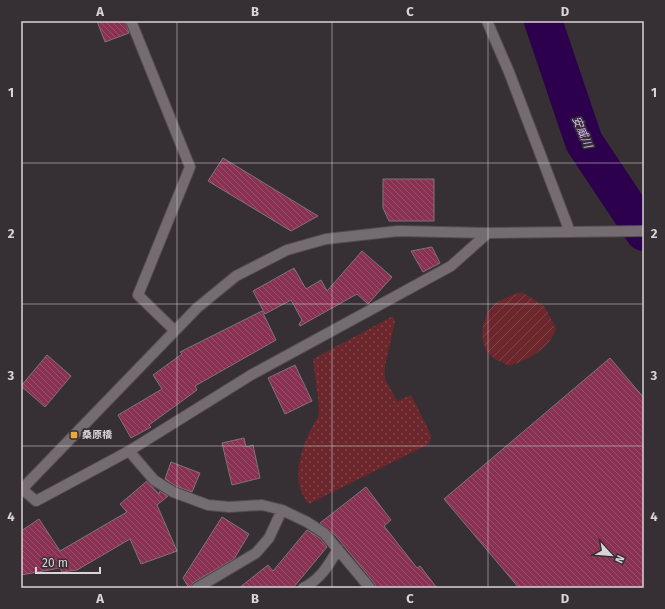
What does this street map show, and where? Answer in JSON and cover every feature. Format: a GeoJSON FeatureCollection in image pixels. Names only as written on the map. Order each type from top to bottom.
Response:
{"type":"FeatureCollection","features":[{"type":"Feature","properties":{"kind":"street"},"geometry":{"type":"LineString","coordinates":[[131,21],[190,167],[138,295],[174,330]]}},
{"type":"Feature","properties":{"kind":"street"},"geometry":{"type":"LineString","coordinates":[[487,21],[509,72],[570,232]]}},
{"type":"Feature","properties":{"kind":"street"},"geometry":{"type":"LineString","coordinates":[[488,233],[451,266],[250,374],[129,451],[36,501],[22,489],[174,330],[217,291],[236,276],[287,250],[326,239],[398,231],[488,233],[644,231]]}},
{"type":"Feature","properties":{"kind":"street"},"geometry":{"type":"LineString","coordinates":[[129,451],[154,480],[173,492],[208,505],[229,507],[262,505],[282,510],[307,522],[324,533],[370,588]]}},
{"type":"Feature","properties":{"kind":"street"},"geometry":{"type":"LineString","coordinates":[[196,588],[256,553],[268,538],[282,510]]}},
{"type":"Feature","properties":{"kind":"street"},"geometry":{"type":"LineString","coordinates":[[303,588],[313,583],[325,572],[338,549]]}},
{"type":"Feature","properties":{"kind":"shaded area"},"geometry":{"type":"Polygon","coordinates":[[[522,292],[545,307],[556,329],[553,336],[537,353],[509,366],[494,358],[486,351],[482,332],[483,326],[487,314],[496,303],[504,298],[522,292]]]}},
{"type":"Feature","properties":{"kind":"shaded area"},"geometry":{"type":"Polygon","coordinates":[[[393,316],[395,321],[385,366],[385,379],[397,401],[411,395],[431,435],[429,444],[309,504],[303,496],[300,488],[298,470],[305,442],[319,414],[313,359],[393,316]]]}},
{"type":"Feature","properties":{"kind":"building"},"geometry":{"type":"Polygon","coordinates":[[[97,21],[125,21],[129,33],[105,42],[97,21]]]}},
{"type":"Feature","properties":{"kind":"building"},"geometry":{"type":"Polygon","coordinates":[[[223,158],[318,216],[291,231],[208,181],[223,158]]]}},
{"type":"Feature","properties":{"kind":"building"},"geometry":{"type":"Polygon","coordinates":[[[383,179],[434,179],[434,221],[389,221],[383,208],[383,179]]]}},
{"type":"Feature","properties":{"kind":"building"},"geometry":{"type":"Polygon","coordinates":[[[432,247],[440,263],[423,272],[411,251],[432,247]]]}},
{"type":"Feature","properties":{"kind":"building"},"geometry":{"type":"Polygon","coordinates":[[[362,251],[392,277],[368,304],[357,294],[300,326],[299,324],[302,320],[291,300],[265,314],[253,291],[294,268],[306,289],[321,280],[327,291],[362,251]]]}},
{"type":"Feature","properties":{"kind":"building"},"geometry":{"type":"Polygon","coordinates":[[[262,311],[276,340],[195,386],[197,390],[149,425],[151,427],[131,438],[118,415],[162,389],[153,375],[182,354],[180,352],[262,311]]]}},
{"type":"Feature","properties":{"kind":"building"},"geometry":{"type":"Polygon","coordinates":[[[47,355],[71,376],[45,407],[21,386],[47,355]]]}},
{"type":"Feature","properties":{"kind":"building"},"geometry":{"type":"Polygon","coordinates":[[[610,358],[644,398],[644,588],[519,588],[444,499],[610,358]]]}},
{"type":"Feature","properties":{"kind":"building"},"geometry":{"type":"Polygon","coordinates":[[[295,365],[312,401],[285,414],[268,378],[295,365]]]}},
{"type":"Feature","properties":{"kind":"building"},"geometry":{"type":"Polygon","coordinates":[[[244,438],[246,447],[253,445],[260,478],[232,485],[222,443],[244,438]]]}},
{"type":"Feature","properties":{"kind":"building"},"geometry":{"type":"Polygon","coordinates":[[[171,462],[200,473],[192,492],[176,486],[165,479],[171,462]]]}},
{"type":"Feature","properties":{"kind":"building"},"geometry":{"type":"Polygon","coordinates":[[[147,481],[159,494],[160,491],[168,496],[157,505],[177,551],[141,564],[130,539],[77,570],[62,572],[60,568],[21,575],[21,531],[39,519],[60,551],[127,512],[120,504],[147,481]]]}},
{"type":"Feature","properties":{"kind":"building"},"geometry":{"type":"Polygon","coordinates":[[[366,487],[391,520],[384,526],[417,568],[420,566],[437,588],[376,588],[375,584],[336,536],[320,523],[366,487]]]}},
{"type":"Feature","properties":{"kind":"building"},"geometry":{"type":"Polygon","coordinates":[[[222,517],[249,534],[234,559],[194,582],[189,588],[183,578],[222,517]]]}},
{"type":"Feature","properties":{"kind":"building"},"geometry":{"type":"Polygon","coordinates":[[[307,530],[320,538],[327,547],[293,588],[239,588],[268,565],[273,571],[307,530]]]}},
{"type":"Feature","properties":{"kind":"waterway","name":"安威川"},"geometry":{"type":"LineString","coordinates":[[543,21],[584,142],[644,232]]}},
{"type":"Feature","properties":{"kind":"place","name":"桑原橋"},"geometry":{"type":"Point","coordinates":[74,435]}}]}
